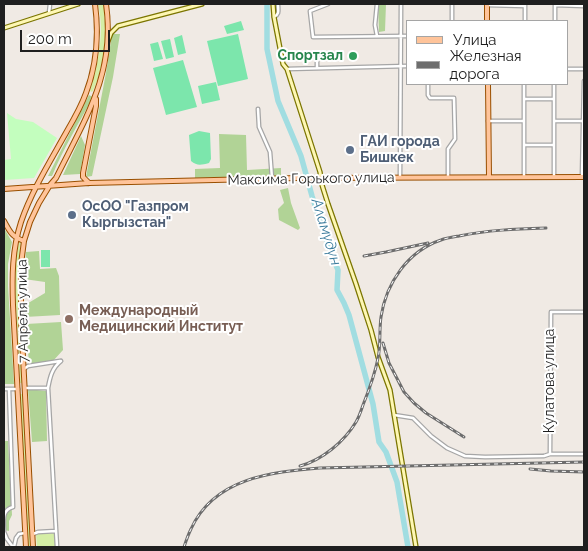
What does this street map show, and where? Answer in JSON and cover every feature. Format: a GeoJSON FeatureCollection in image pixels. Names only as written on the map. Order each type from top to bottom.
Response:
{"type":"FeatureCollection","features":[{"type":"Feature","properties":{"kind":"main road","name":"7 Апреля улица"},"geometry":{"type":"LineString","coordinates":[[26,547],[12,281],[16,238],[25,213],[86,92],[96,57],[98,34],[95,4]]}},
{"type":"Feature","properties":{"kind":"main road"},"geometry":{"type":"LineString","coordinates":[[487,4],[487,20]]}},
{"type":"Feature","properties":{"kind":"main road","name":"7 Апреля улица"},"geometry":{"type":"LineString","coordinates":[[33,547],[20,275],[22,252],[35,212],[56,178],[96,95],[107,47],[106,6]]}},
{"type":"Feature","properties":{"kind":"main road"},"geometry":{"type":"LineString","coordinates":[[488,85],[489,177]]}},
{"type":"Feature","properties":{"kind":"main road"},"geometry":{"type":"LineString","coordinates":[[86,92],[96,95],[96,106],[83,172],[83,177],[89,182]]}},
{"type":"Feature","properties":{"kind":"main road","name":"Максима Горького улица"},"geometry":{"type":"LineString","coordinates":[[4,189],[89,182],[272,178],[583,177]]}},
{"type":"Feature","properties":{"kind":"main road"},"geometry":{"type":"LineString","coordinates":[[4,222],[16,238],[24,241]]}},
{"type":"Feature","properties":{"kind":"main road"},"geometry":{"type":"LineString","coordinates":[[18,389],[25,388]]}},
{"type":"Feature","properties":{"kind":"street"},"geometry":{"type":"LineString","coordinates":[[49,13],[50,4]]}},
{"type":"Feature","properties":{"kind":"street"},"geometry":{"type":"LineString","coordinates":[[4,28],[78,4]]}},
{"type":"Feature","properties":{"kind":"street"},"geometry":{"type":"LineString","coordinates":[[107,19],[110,24],[118,26],[202,4]]}},
{"type":"Feature","properties":{"kind":"street"},"geometry":{"type":"LineString","coordinates":[[273,4],[283,64],[287,69],[328,204],[390,390],[416,547]]}},
{"type":"Feature","properties":{"kind":"street"},"geometry":{"type":"LineString","coordinates":[[274,17],[279,14],[278,4]]}},
{"type":"Feature","properties":{"kind":"street"},"geometry":{"type":"LineString","coordinates":[[328,4],[310,11],[313,37],[406,36]]}},
{"type":"Feature","properties":{"kind":"street"},"geometry":{"type":"LineString","coordinates":[[377,4],[375,25],[377,36]]}},
{"type":"Feature","properties":{"kind":"street"},"geometry":{"type":"LineString","coordinates":[[400,178],[402,4]]}},
{"type":"Feature","properties":{"kind":"street"},"geometry":{"type":"LineString","coordinates":[[452,4],[452,20]]}},
{"type":"Feature","properties":{"kind":"street"},"geometry":{"type":"LineString","coordinates":[[487,4],[525,5],[525,20]]}},
{"type":"Feature","properties":{"kind":"street"},"geometry":{"type":"LineString","coordinates":[[555,20],[556,4],[584,6]]}},
{"type":"Feature","properties":{"kind":"street"},"geometry":{"type":"LineString","coordinates":[[107,47],[111,33],[118,26]]}},
{"type":"Feature","properties":{"kind":"street"},"geometry":{"type":"LineString","coordinates":[[317,54],[317,68]]}},
{"type":"Feature","properties":{"kind":"street"},"geometry":{"type":"LineString","coordinates":[[287,69],[406,66]]}},
{"type":"Feature","properties":{"kind":"street"},"geometry":{"type":"LineString","coordinates":[[568,69],[584,69]]}},
{"type":"Feature","properties":{"kind":"street"},"geometry":{"type":"LineString","coordinates":[[583,177],[584,81]]}},
{"type":"Feature","properties":{"kind":"street"},"geometry":{"type":"LineString","coordinates":[[428,85],[428,95],[430,98],[454,98],[454,139],[448,149],[448,178]]}},
{"type":"Feature","properties":{"kind":"street"},"geometry":{"type":"LineString","coordinates":[[524,85],[524,177]]}},
{"type":"Feature","properties":{"kind":"street"},"geometry":{"type":"LineString","coordinates":[[554,85],[554,177]]}},
{"type":"Feature","properties":{"kind":"street"},"geometry":{"type":"LineString","coordinates":[[524,99],[554,99]]}},
{"type":"Feature","properties":{"kind":"street"},"geometry":{"type":"LineString","coordinates":[[258,109],[260,127],[270,152],[272,178]]}},
{"type":"Feature","properties":{"kind":"street"},"geometry":{"type":"LineString","coordinates":[[488,121],[524,121]]}},
{"type":"Feature","properties":{"kind":"street"},"geometry":{"type":"LineString","coordinates":[[554,121],[583,121]]}},
{"type":"Feature","properties":{"kind":"street"},"geometry":{"type":"LineString","coordinates":[[524,145],[554,145]]}},
{"type":"Feature","properties":{"kind":"street","name":"Кулатова улица"},"geometry":{"type":"LineString","coordinates":[[550,454],[551,312],[584,312]]}},
{"type":"Feature","properties":{"kind":"street"},"geometry":{"type":"LineString","coordinates":[[24,369],[28,366],[61,361],[53,370],[48,388],[57,547]]}},
{"type":"Feature","properties":{"kind":"street"},"geometry":{"type":"LineString","coordinates":[[25,388],[48,388]]}},
{"type":"Feature","properties":{"kind":"street"},"geometry":{"type":"LineString","coordinates":[[4,389],[18,389]]}},
{"type":"Feature","properties":{"kind":"street"},"geometry":{"type":"LineString","coordinates":[[9,389],[13,507],[8,508],[6,511],[4,532],[7,540],[14,547]]}},
{"type":"Feature","properties":{"kind":"street"},"geometry":{"type":"LineString","coordinates":[[394,415],[413,418],[436,440],[447,448],[465,456],[584,454]]}},
{"type":"Feature","properties":{"kind":"street"},"geometry":{"type":"LineString","coordinates":[[32,524],[38,532]]}},
{"type":"Feature","properties":{"kind":"street"},"geometry":{"type":"LineString","coordinates":[[33,534],[56,531]]}},
{"type":"Feature","properties":{"kind":"street"},"geometry":{"type":"LineString","coordinates":[[14,547],[18,534],[25,533]]}},
{"type":"Feature","properties":{"kind":"green space"},"geometry":{"type":"Polygon","coordinates":[[[98,4],[104,4],[105,48],[97,81],[91,92],[101,36],[98,4]]]}},
{"type":"Feature","properties":{"kind":"green space"},"geometry":{"type":"Polygon","coordinates":[[[378,4],[386,4],[385,31],[379,32],[378,4]]]}},
{"type":"Feature","properties":{"kind":"green space"},"geometry":{"type":"Polygon","coordinates":[[[241,21],[244,30],[227,34],[224,26],[241,21]]]}},
{"type":"Feature","properties":{"kind":"green space"},"geometry":{"type":"Polygon","coordinates":[[[112,34],[120,34],[113,77],[92,176],[86,177],[106,73],[112,34]]]}},
{"type":"Feature","properties":{"kind":"green space"},"geometry":{"type":"Polygon","coordinates":[[[238,34],[248,79],[218,86],[207,41],[238,34]]]}},
{"type":"Feature","properties":{"kind":"green space"},"geometry":{"type":"Polygon","coordinates":[[[182,35],[186,53],[178,55],[174,38],[182,35]]]}},
{"type":"Feature","properties":{"kind":"green space"},"geometry":{"type":"Polygon","coordinates":[[[170,39],[174,57],[166,59],[161,41],[170,39]]]}},
{"type":"Feature","properties":{"kind":"green space"},"geometry":{"type":"Polygon","coordinates":[[[158,42],[163,59],[154,61],[150,44],[158,42]]]}},
{"type":"Feature","properties":{"kind":"green space"},"geometry":{"type":"Polygon","coordinates":[[[183,60],[197,107],[166,115],[153,68],[183,60]]]}},
{"type":"Feature","properties":{"kind":"green space"},"geometry":{"type":"Polygon","coordinates":[[[216,82],[220,100],[202,104],[198,86],[216,82]]]}},
{"type":"Feature","properties":{"kind":"green space"},"geometry":{"type":"Polygon","coordinates":[[[89,95],[93,97],[52,176],[48,176],[89,95]]]}},
{"type":"Feature","properties":{"kind":"green space"},"geometry":{"type":"Polygon","coordinates":[[[7,113],[16,119],[33,122],[57,138],[34,178],[4,180],[4,160],[11,159],[7,113]]]}},
{"type":"Feature","properties":{"kind":"green space"},"geometry":{"type":"Polygon","coordinates":[[[199,131],[210,133],[211,159],[209,163],[201,165],[191,161],[189,135],[199,131]]]}},
{"type":"Feature","properties":{"kind":"green space"},"geometry":{"type":"Polygon","coordinates":[[[219,134],[246,135],[247,170],[281,168],[281,176],[195,178],[195,169],[220,168],[219,134]]]}},
{"type":"Feature","properties":{"kind":"green space"},"geometry":{"type":"Polygon","coordinates":[[[81,136],[85,145],[80,174],[63,175],[81,136]]]}},
{"type":"Feature","properties":{"kind":"green space"},"geometry":{"type":"Polygon","coordinates":[[[288,188],[300,228],[298,230],[279,220],[278,209],[284,203],[280,190],[288,188]]]}},
{"type":"Feature","properties":{"kind":"green space"},"geometry":{"type":"Polygon","coordinates":[[[4,228],[12,242],[8,264],[8,286],[14,384],[4,384],[4,228]]]}},
{"type":"Feature","properties":{"kind":"green space"},"geometry":{"type":"Polygon","coordinates":[[[19,242],[21,242],[17,275],[22,383],[20,383],[15,284],[19,242]]]}},
{"type":"Feature","properties":{"kind":"green space"},"geometry":{"type":"Polygon","coordinates":[[[41,250],[50,250],[50,267],[41,267],[41,250]]]}},
{"type":"Feature","properties":{"kind":"green space"},"geometry":{"type":"Polygon","coordinates":[[[39,251],[40,269],[56,268],[59,276],[60,315],[25,317],[25,305],[45,293],[45,282],[24,279],[26,252],[39,251]]]}},
{"type":"Feature","properties":{"kind":"green space"},"geometry":{"type":"Polygon","coordinates":[[[61,322],[63,350],[53,361],[29,364],[26,324],[61,322]]]}},
{"type":"Feature","properties":{"kind":"green space"},"geometry":{"type":"Polygon","coordinates":[[[28,389],[46,391],[47,441],[32,442],[28,389]]]}},
{"type":"Feature","properties":{"kind":"green space"},"geometry":{"type":"Polygon","coordinates":[[[20,394],[23,394],[31,547],[28,547],[20,394]]]}},
{"type":"Feature","properties":{"kind":"green space"},"geometry":{"type":"Polygon","coordinates":[[[4,441],[8,441],[12,515],[9,521],[9,531],[4,530],[4,441]]]}},
{"type":"Feature","properties":{"kind":"green space"},"geometry":{"type":"Polygon","coordinates":[[[55,533],[56,547],[37,547],[36,534],[55,533]]]}},
{"type":"Feature","properties":{"kind":"waterway","name":"Аламүдүн"},"geometry":{"type":"LineString","coordinates":[[267,4],[267,49],[278,101],[301,156],[312,196],[338,270],[337,290],[349,315],[373,404],[379,442],[386,452],[397,482],[408,547]]}},
{"type":"Feature","properties":{"kind":"railway"},"geometry":{"type":"LineString","coordinates":[[300,466],[324,455],[332,449],[357,420],[377,364],[384,304],[393,281],[409,260],[429,245],[447,238],[491,231],[546,228]]}},
{"type":"Feature","properties":{"kind":"railway"},"geometry":{"type":"LineString","coordinates":[[364,256],[428,243]]}},
{"type":"Feature","properties":{"kind":"railway"},"geometry":{"type":"LineString","coordinates":[[383,343],[389,363],[404,392],[426,413],[464,437]]}},
{"type":"Feature","properties":{"kind":"railway"},"geometry":{"type":"LineString","coordinates":[[184,547],[191,529],[201,512],[214,499],[229,488],[246,481],[282,472],[320,468],[584,462]]}},
{"type":"Feature","properties":{"kind":"railway"},"geometry":{"type":"LineString","coordinates":[[530,469],[584,472]]}},
{"type":"Feature","properties":{"kind":"place","name":"Спортзал"},"geometry":{"type":"Point","coordinates":[353,56]}},
{"type":"Feature","properties":{"kind":"place","name":"ГАИ города Бишкек"},"geometry":{"type":"Point","coordinates":[350,150]}},
{"type":"Feature","properties":{"kind":"place","name":"ОсОО \"Газпром Кыргызстан\""},"geometry":{"type":"Point","coordinates":[72,215]}},
{"type":"Feature","properties":{"kind":"place","name":"Международный Медицинский Институт"},"geometry":{"type":"Point","coordinates":[69,319]}}]}
